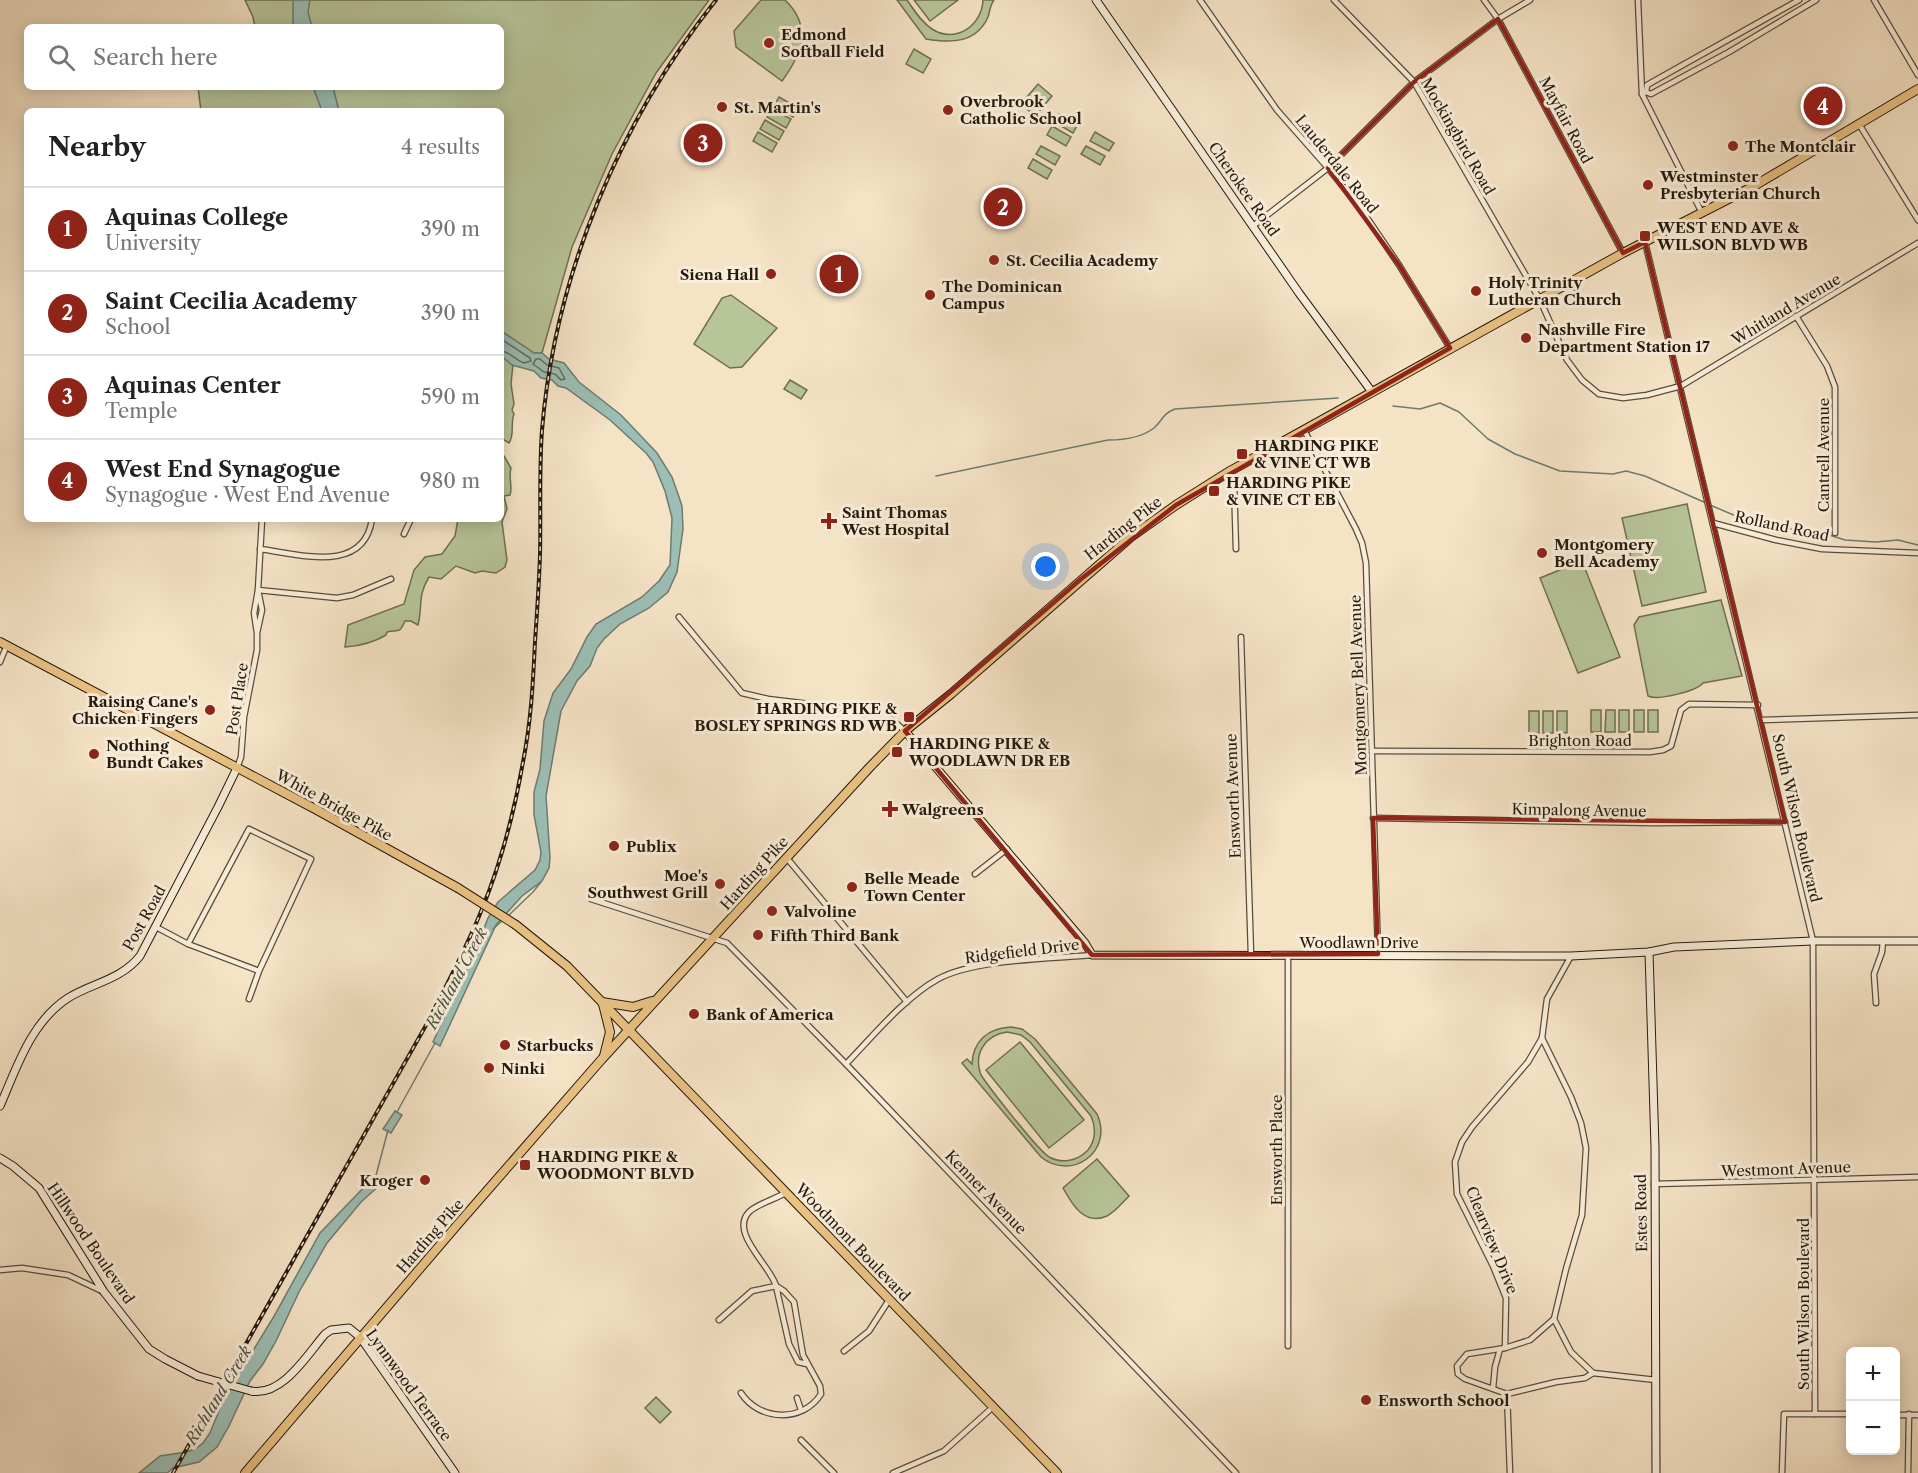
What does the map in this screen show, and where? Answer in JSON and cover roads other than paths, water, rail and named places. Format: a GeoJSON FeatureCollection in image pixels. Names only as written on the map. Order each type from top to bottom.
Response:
{"type":"FeatureCollection","features":[{"type":"Feature","properties":{"kind":"main road","name":"Harding Pike"},"geometry":{"type":"LineString","coordinates":[[245,1473],[602,1059],[845,793],[905,731],[951,694],[1131,537],[1230,471],[1623,253],[1754,186],[1918,89]]}},
{"type":"Feature","properties":{"kind":"main road","name":"White Bridge Pike"},"geometry":{"type":"LineString","coordinates":[[3,644],[458,888],[516,925],[567,966],[629,1029]]}},
{"type":"Feature","properties":{"kind":"main road"},"geometry":{"type":"LineString","coordinates":[[602,1059],[610,1032],[602,1002],[633,1007],[650,1002],[661,995]]}},
{"type":"Feature","properties":{"kind":"main road","name":"Woodmont Boulevard"},"geometry":{"type":"LineString","coordinates":[[629,1029],[1057,1473]]}},
{"type":"Feature","properties":{"kind":"street","name":"Cherokee Road"},"geometry":{"type":"LineString","coordinates":[[1096,0],[1299,293],[1372,392]]}},
{"type":"Feature","properties":{"kind":"street","name":"Lauderdale Road"},"geometry":{"type":"LineString","coordinates":[[1200,0],[1277,110],[1361,209],[1399,264],[1450,348]]}},
{"type":"Feature","properties":{"kind":"street","name":"Mockingbird Road"},"geometry":{"type":"LineString","coordinates":[[1334,0],[1414,82],[1539,300]]}},
{"type":"Feature","properties":{"kind":"street","name":"Mayfair Road"},"geometry":{"type":"LineString","coordinates":[[1484,0],[1498,20],[1623,253]]}},
{"type":"Feature","properties":{"kind":"street"},"geometry":{"type":"LineString","coordinates":[[1253,226],[1328,168],[1414,82],[1498,20],[1530,0]]}},
{"type":"Feature","properties":{"kind":"street"},"geometry":{"type":"LineString","coordinates":[[1638,0],[1644,93],[1702,213]]}},
{"type":"Feature","properties":{"kind":"street"},"geometry":{"type":"LineString","coordinates":[[1644,93],[1647,86],[1799,0]]}},
{"type":"Feature","properties":{"kind":"street"},"geometry":{"type":"LineString","coordinates":[[1644,93],[1651,94],[1729,52],[1816,0]]}},
{"type":"Feature","properties":{"kind":"street"},"geometry":{"type":"LineString","coordinates":[[1874,0],[1918,75]]}},
{"type":"Feature","properties":{"kind":"street"},"geometry":{"type":"LineString","coordinates":[[1859,124],[1918,220]]}},
{"type":"Feature","properties":{"kind":"street","name":"South Wilson Boulevard"},"geometry":{"type":"LineString","coordinates":[[1645,242],[1814,941],[1815,1414]]}},
{"type":"Feature","properties":{"kind":"street","name":"Whitland Avenue"},"geometry":{"type":"LineString","coordinates":[[1539,300],[1567,360],[1582,380],[1599,394],[1623,398],[1647,395],[1681,386],[1918,243]]}},
{"type":"Feature","properties":{"kind":"street","name":"Cantrell Avenue"},"geometry":{"type":"LineString","coordinates":[[1796,316],[1827,366],[1835,387],[1835,533]]}},
{"type":"Feature","properties":{"kind":"street","name":"Montgomery Bell Avenue"},"geometry":{"type":"LineString","coordinates":[[1305,430],[1362,543],[1366,563],[1378,954]]}},
{"type":"Feature","properties":{"kind":"street"},"geometry":{"type":"LineString","coordinates":[[1230,471],[1234,482],[1236,549]]}},
{"type":"Feature","properties":{"kind":"street","name":"Post Place"},"geometry":{"type":"LineString","coordinates":[[237,768],[241,757],[244,717],[262,610],[258,590],[262,522]]}},
{"type":"Feature","properties":{"kind":"street"},"geometry":{"type":"LineString","coordinates":[[260,549],[339,557],[347,555],[362,543],[369,533],[371,522]]}},
{"type":"Feature","properties":{"kind":"street"},"geometry":{"type":"LineString","coordinates":[[405,534],[410,522]]}},
{"type":"Feature","properties":{"kind":"street","name":"Rolland Road"},"geometry":{"type":"LineString","coordinates":[[1713,523],[1776,540],[1822,549],[1918,553]]}},
{"type":"Feature","properties":{"kind":"street"},"geometry":{"type":"LineString","coordinates":[[258,590],[337,598],[353,595],[391,579]]}},
{"type":"Feature","properties":{"kind":"street"},"geometry":{"type":"LineString","coordinates":[[679,617],[742,693],[768,699],[875,712],[891,719],[905,731],[1007,849],[1085,943],[1092,955]]}},
{"type":"Feature","properties":{"kind":"street","name":"Ensworth Avenue"},"geometry":{"type":"LineString","coordinates":[[1241,637],[1251,955]]}},
{"type":"Feature","properties":{"kind":"street"},"geometry":{"type":"LineString","coordinates":[[0,662],[3,644]]}},
{"type":"Feature","properties":{"kind":"street","name":"Brighton Road"},"geometry":{"type":"LineString","coordinates":[[1372,751],[1650,752],[1671,746],[1681,710],[1689,705],[1758,705]]}},
{"type":"Feature","properties":{"kind":"street"},"geometry":{"type":"LineString","coordinates":[[1762,720],[1918,715]]}},
{"type":"Feature","properties":{"kind":"street","name":"Post Road"},"geometry":{"type":"LineString","coordinates":[[0,1106],[27,1043],[51,1010],[70,997],[115,976],[132,965],[145,949],[237,768]]}},
{"type":"Feature","properties":{"kind":"street","name":"Kimpalong Avenue"},"geometry":{"type":"LineString","coordinates":[[1373,818],[1654,823],[1785,822]]}},
{"type":"Feature","properties":{"kind":"street"},"geometry":{"type":"LineString","coordinates":[[188,944],[249,829],[311,859],[259,971],[249,999]]}},
{"type":"Feature","properties":{"kind":"street"},"geometry":{"type":"LineString","coordinates":[[975,874],[1007,849]]}},
{"type":"Feature","properties":{"kind":"street"},"geometry":{"type":"LineString","coordinates":[[786,857],[907,1002]]}},
{"type":"Feature","properties":{"kind":"street","name":"Kenner Avenue"},"geometry":{"type":"LineString","coordinates":[[591,899],[727,943],[846,1064],[1236,1473]]}},
{"type":"Feature","properties":{"kind":"street"},"geometry":{"type":"LineString","coordinates":[[156,927],[188,944],[259,971]]}},
{"type":"Feature","properties":{"kind":"street","name":"Woodlawn Drive"},"geometry":{"type":"LineString","coordinates":[[1092,955],[1571,956],[1649,952],[1674,947],[1814,941],[1918,941]]}},
{"type":"Feature","properties":{"kind":"street"},"geometry":{"type":"LineString","coordinates":[[1876,1004],[1874,974],[1882,952],[1883,941]]}},
{"type":"Feature","properties":{"kind":"street","name":"Estes Road"},"geometry":{"type":"LineString","coordinates":[[1649,952],[1655,1146],[1656,1473]]}},
{"type":"Feature","properties":{"kind":"street","name":"Ridgefield Drive"},"geometry":{"type":"LineString","coordinates":[[846,1064],[907,1002],[937,980],[963,969],[983,965],[1092,955]]}},
{"type":"Feature","properties":{"kind":"street","name":"Ensworth Place"},"geometry":{"type":"LineString","coordinates":[[1288,955],[1288,1346]]}},
{"type":"Feature","properties":{"kind":"street","name":"Clearview Drive"},"geometry":{"type":"LineString","coordinates":[[1493,1388],[1503,1349],[1506,1298],[1493,1266],[1457,1194],[1455,1162],[1462,1142],[1472,1127],[1528,1062],[1542,1038],[1547,999],[1571,956]]}},
{"type":"Feature","properties":{"kind":"street"},"geometry":{"type":"LineString","coordinates":[[1542,1038],[1571,1097],[1581,1124],[1586,1148],[1582,1215],[1554,1319],[1530,1340],[1503,1349],[1467,1354],[1457,1366],[1458,1374],[1465,1379],[1507,1394],[1556,1382],[1585,1378],[1593,1373]]}},
{"type":"Feature","properties":{"kind":"street","name":"Hillwood Boulevard"},"geometry":{"type":"LineString","coordinates":[[0,1158],[39,1188],[104,1292],[149,1348],[198,1376],[250,1390]]}},
{"type":"Feature","properties":{"kind":"street","name":"Westmont Avenue"},"geometry":{"type":"LineString","coordinates":[[1654,1184],[1918,1177]]}},
{"type":"Feature","properties":{"kind":"street"},"geometry":{"type":"LineString","coordinates":[[787,1192],[751,1210],[745,1218],[744,1226],[750,1245],[776,1286],[789,1344],[798,1362],[807,1364]]}},
{"type":"Feature","properties":{"kind":"street"},"geometry":{"type":"LineString","coordinates":[[0,1270],[22,1268],[68,1275],[104,1292]]}},
{"type":"Feature","properties":{"kind":"street"},"geometry":{"type":"LineString","coordinates":[[718,1320],[752,1291],[776,1286],[784,1291],[794,1302],[807,1364],[822,1392],[816,1401],[801,1410],[785,1415],[772,1415],[756,1408],[741,1393]]}},
{"type":"Feature","properties":{"kind":"street"},"geometry":{"type":"LineString","coordinates":[[844,1351],[869,1331],[889,1300]]}},
{"type":"Feature","properties":{"kind":"street"},"geometry":{"type":"LineString","coordinates":[[1554,1319],[1571,1352],[1593,1373],[1656,1380]]}},
{"type":"Feature","properties":{"kind":"street","name":"Lynnwood Terrace"},"geometry":{"type":"LineString","coordinates":[[250,1390],[266,1391],[279,1385],[325,1334],[331,1330],[349,1328],[360,1337],[455,1473]]}},
{"type":"Feature","properties":{"kind":"street"},"geometry":{"type":"LineString","coordinates":[[1507,1394],[1510,1473]]}},
{"type":"Feature","properties":{"kind":"street"},"geometry":{"type":"LineString","coordinates":[[797,1398],[801,1410]]}},
{"type":"Feature","properties":{"kind":"street"},"geometry":{"type":"LineString","coordinates":[[893,1473],[944,1451],[993,1407]]}},
{"type":"Feature","properties":{"kind":"street"},"geometry":{"type":"LineString","coordinates":[[1782,1473],[1784,1414],[1846,1414]]}},
{"type":"Feature","properties":{"kind":"street"},"geometry":{"type":"LineString","coordinates":[[1900,1414],[1918,1414]]}},
{"type":"Feature","properties":{"kind":"street"},"geometry":{"type":"LineString","coordinates":[[1908,1473],[1909,1414]]}},
{"type":"Feature","properties":{"kind":"street"},"geometry":{"type":"LineString","coordinates":[[801,1440],[834,1473]]}},
{"type":"Feature","properties":{"kind":"water"},"geometry":{"type":"Polygon","coordinates":[[[293,0],[310,0],[308,12],[311,24],[293,24],[293,0]]]}},
{"type":"Feature","properties":{"kind":"water"},"geometry":{"type":"Polygon","coordinates":[[[314,90],[334,90],[338,108],[321,108],[314,90]]]}},
{"type":"Feature","properties":{"kind":"water"},"geometry":{"type":"Polygon","coordinates":[[[504,333],[534,353],[542,353],[549,359],[564,363],[579,382],[621,415],[657,453],[672,477],[682,506],[683,529],[677,572],[668,592],[649,608],[620,624],[604,639],[597,648],[590,666],[577,681],[561,711],[546,796],[549,868],[542,881],[522,896],[496,925],[440,1046],[433,1042],[488,918],[498,902],[535,870],[540,860],[541,852],[534,815],[534,792],[540,769],[544,721],[553,693],[571,669],[596,624],[642,597],[659,581],[670,565],[672,518],[665,491],[653,462],[646,453],[610,420],[566,388],[558,386],[552,380],[541,378],[534,371],[512,365],[504,358],[504,333]]]}},
{"type":"Feature","properties":{"kind":"water"},"geometry":{"type":"Polygon","coordinates":[[[395,1111],[402,1115],[391,1133],[383,1129],[395,1111]]]}},
{"type":"Feature","properties":{"kind":"water"},"geometry":{"type":"Polygon","coordinates":[[[371,1180],[380,1185],[361,1202],[327,1243],[299,1292],[276,1341],[250,1381],[217,1447],[199,1462],[173,1468],[167,1473],[139,1473],[160,1456],[186,1452],[203,1443],[210,1433],[225,1396],[273,1318],[320,1233],[371,1180]]]}},
{"type":"Feature","properties":{"kind":"waterway"},"geometry":{"type":"LineString","coordinates":[[936,476],[1108,440],[1138,436],[1154,428],[1165,415],[1175,409],[1338,398]]}},
{"type":"Feature","properties":{"kind":"waterway"},"geometry":{"type":"LineString","coordinates":[[1393,406],[1420,409],[1440,403],[1459,412],[1488,439],[1515,454],[1560,471],[1613,474],[1626,471],[1645,476],[1706,503]]}},
{"type":"Feature","properties":{"kind":"waterway"},"geometry":{"type":"LineString","coordinates":[[1710,505],[1743,519],[1781,528],[1820,532],[1845,540],[1876,542],[1898,540],[1918,545]]}},
{"type":"Feature","properties":{"kind":"waterway","name":"Richland Creek"},"geometry":{"type":"LineString","coordinates":[[507,917],[541,882]]}},
{"type":"Feature","properties":{"kind":"waterway","name":"Richland Creek"},"geometry":{"type":"LineString","coordinates":[[493,929],[503,920]]}},
{"type":"Feature","properties":{"kind":"waterway","name":"Richland Creek"},"geometry":{"type":"LineString","coordinates":[[397,1112],[435,1043]]}},
{"type":"Feature","properties":{"kind":"waterway","name":"Richland Creek"},"geometry":{"type":"LineString","coordinates":[[374,1183],[388,1130]]}},
{"type":"Feature","properties":{"kind":"railway"},"geometry":{"type":"LineString","coordinates":[[173,1473],[425,1027],[454,971],[487,896],[511,820],[528,732],[539,577],[542,430],[549,372],[561,314],[577,257],[622,148],[650,96],[681,47],[716,0]]}},
{"type":"Feature","properties":{"kind":"place","name":"Edmond Softball Field"},"geometry":{"type":"Point","coordinates":[769,43]}},
{"type":"Feature","properties":{"kind":"place","name":"West End Synagogue"},"geometry":{"type":"Point","coordinates":[1823,106]}},
{"type":"Feature","properties":{"kind":"place","name":"St. Martin's"},"geometry":{"type":"Point","coordinates":[722,107]}},
{"type":"Feature","properties":{"kind":"place","name":"Overbrook Catholic School"},"geometry":{"type":"Point","coordinates":[948,110]}},
{"type":"Feature","properties":{"kind":"place","name":"Aquinas Center"},"geometry":{"type":"Point","coordinates":[703,143]}},
{"type":"Feature","properties":{"kind":"place","name":"The Montclair"},"geometry":{"type":"Point","coordinates":[1733,146]}},
{"type":"Feature","properties":{"kind":"place","name":"Westminster Presbyterian Church"},"geometry":{"type":"Point","coordinates":[1648,185]}},
{"type":"Feature","properties":{"kind":"place","name":"Saint Cecilia Academy"},"geometry":{"type":"Point","coordinates":[1003,207]}},
{"type":"Feature","properties":{"kind":"place","name":"WEST END AVE & WILSON BLVD WB"},"geometry":{"type":"Point","coordinates":[1645,236]}},
{"type":"Feature","properties":{"kind":"place","name":"St. Cecilia Academy"},"geometry":{"type":"Point","coordinates":[994,260]}},
{"type":"Feature","properties":{"kind":"place","name":"Siena Hall"},"geometry":{"type":"Point","coordinates":[771,274]}},
{"type":"Feature","properties":{"kind":"place","name":"Aquinas College"},"geometry":{"type":"Point","coordinates":[839,274]}},
{"type":"Feature","properties":{"kind":"place","name":"Holy Trinity Lutheran Church"},"geometry":{"type":"Point","coordinates":[1476,291]}},
{"type":"Feature","properties":{"kind":"place","name":"The Dominican Campus"},"geometry":{"type":"Point","coordinates":[930,295]}},
{"type":"Feature","properties":{"kind":"place","name":"Nashville Fire Department Station 17"},"geometry":{"type":"Point","coordinates":[1526,338]}},
{"type":"Feature","properties":{"kind":"place","name":"HARDING PIKE & VINE CT WB"},"geometry":{"type":"Point","coordinates":[1242,454]}},
{"type":"Feature","properties":{"kind":"place","name":"HARDING PIKE & VINE CT EB"},"geometry":{"type":"Point","coordinates":[1214,491]}},
{"type":"Feature","properties":{"kind":"place","name":"Saint Thomas West Hospital"},"geometry":{"type":"Point","coordinates":[829,521]}},
{"type":"Feature","properties":{"kind":"place","name":"Montgomery Bell Academy"},"geometry":{"type":"Point","coordinates":[1542,553]}},
{"type":"Feature","properties":{"kind":"place","name":"Raising Cane's Chicken Fingers"},"geometry":{"type":"Point","coordinates":[210,710]}},
{"type":"Feature","properties":{"kind":"place","name":"HARDING PIKE & BOSLEY SPRINGS RD WB"},"geometry":{"type":"Point","coordinates":[909,717]}},
{"type":"Feature","properties":{"kind":"place","name":"HARDING PIKE & WOODLAWN DR EB"},"geometry":{"type":"Point","coordinates":[897,752]}},
{"type":"Feature","properties":{"kind":"place","name":"Nothing Bundt Cakes"},"geometry":{"type":"Point","coordinates":[94,754]}},
{"type":"Feature","properties":{"kind":"place","name":"Walgreens"},"geometry":{"type":"Point","coordinates":[890,809]}},
{"type":"Feature","properties":{"kind":"place","name":"Publix"},"geometry":{"type":"Point","coordinates":[614,846]}},
{"type":"Feature","properties":{"kind":"place","name":"Moe's Southwest Grill"},"geometry":{"type":"Point","coordinates":[720,884]}},
{"type":"Feature","properties":{"kind":"place","name":"Belle Meade Town Center"},"geometry":{"type":"Point","coordinates":[852,887]}},
{"type":"Feature","properties":{"kind":"place","name":"Valvoline"},"geometry":{"type":"Point","coordinates":[772,911]}},
{"type":"Feature","properties":{"kind":"place","name":"Fifth Third Bank"},"geometry":{"type":"Point","coordinates":[758,935]}},
{"type":"Feature","properties":{"kind":"place","name":"Bank of America"},"geometry":{"type":"Point","coordinates":[694,1014]}},
{"type":"Feature","properties":{"kind":"place","name":"Starbucks"},"geometry":{"type":"Point","coordinates":[505,1045]}},
{"type":"Feature","properties":{"kind":"place","name":"Ninki"},"geometry":{"type":"Point","coordinates":[489,1068]}},
{"type":"Feature","properties":{"kind":"place","name":"HARDING PIKE & WOODMONT BLVD"},"geometry":{"type":"Point","coordinates":[525,1165]}},
{"type":"Feature","properties":{"kind":"place","name":"Kroger"},"geometry":{"type":"Point","coordinates":[425,1180]}},
{"type":"Feature","properties":{"kind":"place","name":"Ensworth School"},"geometry":{"type":"Point","coordinates":[1366,1400]}}]}
